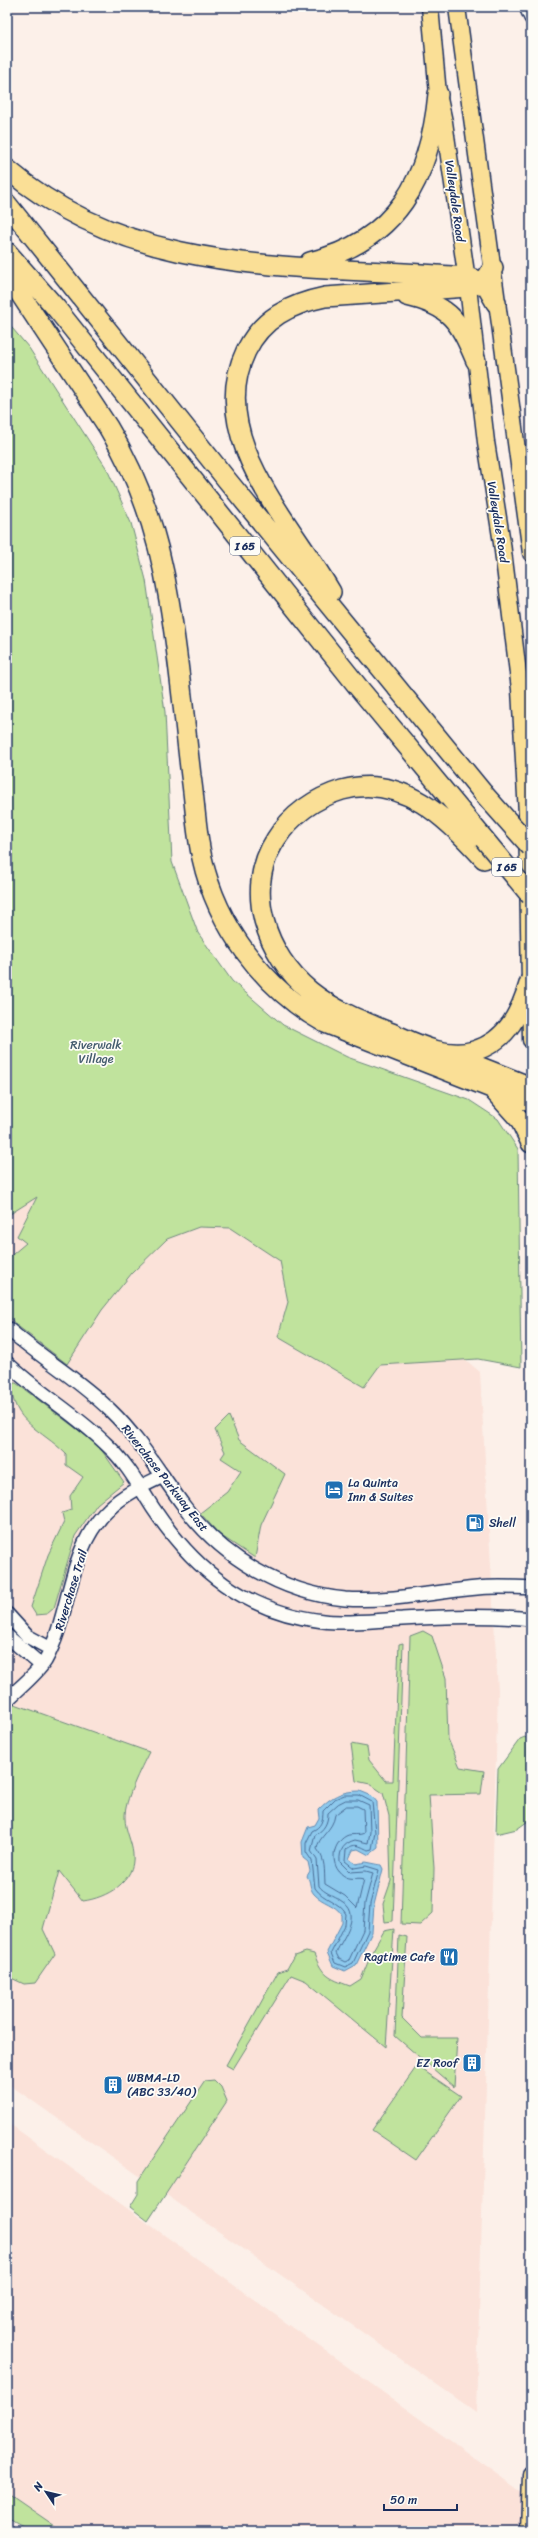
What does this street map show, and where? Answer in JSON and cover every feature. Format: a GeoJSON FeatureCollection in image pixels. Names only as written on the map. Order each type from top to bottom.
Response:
{"type":"FeatureCollection","features":[{"type":"Feature","properties":{"kind":"highway"},"geometry":{"type":"LineString","coordinates":[[297,266],[349,249],[386,224],[400,208],[420,175],[430,149],[438,94]]}},
{"type":"Feature","properties":{"kind":"highway"},"geometry":{"type":"LineString","coordinates":[[7,169],[32,189],[63,207],[104,228],[133,240],[205,258],[235,263],[477,279],[496,303]]}},
{"type":"Feature","properties":{"kind":"highway","name":"I 65"},"geometry":{"type":"LineString","coordinates":[[7,204],[348,629],[483,793],[531,847]]}},
{"type":"Feature","properties":{"kind":"highway","name":"I 65"},"geometry":{"type":"LineString","coordinates":[[7,252],[56,308],[359,688],[482,846],[531,896]]}},
{"type":"Feature","properties":{"kind":"highway"},"geometry":{"type":"LineString","coordinates":[[7,274],[108,427],[123,452],[145,498],[157,537],[170,601],[202,858],[219,909],[234,937],[253,962],[295,1004],[325,1023],[491,1088],[531,1101]]}},
{"type":"Feature","properties":{"kind":"highway"},"geometry":{"type":"LineString","coordinates":[[348,629],[321,574],[251,463],[238,425],[234,391],[238,372],[250,342],[272,318],[288,307],[325,297],[397,293],[477,279]]}},
{"type":"Feature","properties":{"kind":"highway"},"geometry":{"type":"LineString","coordinates":[[397,293],[423,298],[452,318],[461,329],[476,361]]}},
{"type":"Feature","properties":{"kind":"highway"},"geometry":{"type":"LineString","coordinates":[[531,902],[515,892],[482,846],[429,806],[409,796],[375,788],[346,789],[320,798],[291,819],[272,844],[266,858],[260,885],[262,918],[271,941],[287,966],[306,987],[356,1019],[531,1087]]}},
{"type":"Feature","properties":{"kind":"highway"},"geometry":{"type":"LineString","coordinates":[[445,1053],[472,1051],[501,1035],[517,1017],[530,981]]}},
{"type":"Feature","properties":{"kind":"highway"},"geometry":{"type":"LineString","coordinates":[[491,1088],[520,1120],[531,1143]]}},
{"type":"Feature","properties":{"kind":"main road","name":"Valleydale Road"},"geometry":{"type":"LineString","coordinates":[[430,7],[438,94],[477,279]]}},
{"type":"Feature","properties":{"kind":"main road","name":"Valleydale Road"},"geometry":{"type":"LineString","coordinates":[[457,7],[477,279],[476,361],[486,442],[512,611],[520,689],[527,814],[531,1040]]}},
{"type":"Feature","properties":{"kind":"main road"},"geometry":{"type":"LineString","coordinates":[[496,303],[531,553]]}},
{"type":"Feature","properties":{"kind":"main road"},"geometry":{"type":"LineString","coordinates":[[529,2531],[531,2475]]}},
{"type":"Feature","properties":{"kind":"street"},"geometry":{"type":"LineString","coordinates":[[526,7],[531,18]]}},
{"type":"Feature","properties":{"kind":"street","name":"Riverchase Parkway East"},"geometry":{"type":"LineString","coordinates":[[7,1328],[111,1411],[139,1441],[195,1520],[231,1553],[264,1575],[306,1591],[344,1599],[366,1599],[478,1588],[531,1588]]}},
{"type":"Feature","properties":{"kind":"street","name":"Riverchase Parkway East"},"geometry":{"type":"LineString","coordinates":[[7,1363],[108,1445],[140,1487],[175,1540],[206,1572],[238,1594],[285,1614],[334,1622],[421,1618],[531,1619]]}},
{"type":"Feature","properties":{"kind":"street","name":"Riverchase Trail"},"geometry":{"type":"LineString","coordinates":[[7,1700],[41,1665],[51,1649],[60,1628],[79,1557],[88,1538],[110,1508],[140,1487],[163,1476]]}},
{"type":"Feature","properties":{"kind":"street"},"geometry":{"type":"LineString","coordinates":[[7,1614],[27,1636],[51,1649]]}},
{"type":"Feature","properties":{"kind":"street"},"geometry":{"type":"LineString","coordinates":[[7,1636],[41,1665]]}},
{"type":"Feature","properties":{"kind":"shaded area"},"geometry":{"type":"Polygon","coordinates":[[[7,625],[185,1123],[480,1372],[498,1691],[476,2412],[7,2083],[7,625]]]}},
{"type":"Feature","properties":{"kind":"shaded area"},"geometry":{"type":"Polygon","coordinates":[[[7,2122],[530,2498],[529,2531],[51,2531],[7,2497],[7,2122]]]}},
{"type":"Feature","properties":{"kind":"green space","name":"Riverwalk Village"},"geometry":{"type":"Polygon","coordinates":[[[7,322],[29,348],[107,469],[131,523],[146,580],[165,712],[172,862],[198,933],[232,981],[283,1025],[347,1057],[469,1100],[498,1119],[518,1149],[521,1367],[478,1359],[380,1365],[364,1387],[278,1337],[288,1302],[280,1261],[230,1228],[199,1227],[167,1239],[132,1273],[102,1310],[67,1364],[15,1324],[7,1313],[7,1259],[26,1243],[17,1236],[37,1197],[7,1216],[7,322]]]}},
{"type":"Feature","properties":{"kind":"green space"},"geometry":{"type":"Polygon","coordinates":[[[11,1383],[16,1383],[98,1445],[124,1482],[97,1504],[75,1536],[54,1608],[47,1614],[36,1615],[31,1607],[48,1555],[64,1522],[62,1513],[71,1510],[70,1496],[83,1477],[66,1465],[66,1454],[22,1416],[16,1407],[11,1383]]]}},
{"type":"Feature","properties":{"kind":"green space"},"geometry":{"type":"Polygon","coordinates":[[[229,1416],[239,1440],[285,1474],[261,1525],[255,1558],[220,1535],[200,1513],[227,1492],[241,1471],[221,1458],[225,1452],[215,1430],[229,1416]]]}},
{"type":"Feature","properties":{"kind":"green space"},"geometry":{"type":"Polygon","coordinates":[[[423,1631],[432,1636],[446,1678],[448,1739],[460,1767],[484,1771],[481,1794],[429,1795],[434,1868],[433,1913],[420,1925],[401,1924],[410,1636],[423,1631]]]}},
{"type":"Feature","properties":{"kind":"green space"},"geometry":{"type":"Polygon","coordinates":[[[403,1643],[393,1921],[385,1922],[383,1904],[391,1881],[389,1816],[383,1793],[370,1784],[356,1781],[351,1744],[367,1747],[369,1760],[386,1781],[393,1781],[399,1644],[403,1643]]]}},
{"type":"Feature","properties":{"kind":"green space"},"geometry":{"type":"Polygon","coordinates":[[[12,1703],[149,1752],[134,1785],[125,1811],[125,1822],[133,1854],[133,1864],[130,1873],[118,1887],[110,1892],[83,1901],[59,1871],[43,1929],[55,1954],[35,1983],[24,1984],[7,1976],[7,1708],[12,1703]]]}},
{"type":"Feature","properties":{"kind":"green space"},"geometry":{"type":"Polygon","coordinates":[[[525,1737],[528,1740],[526,1783],[531,1788],[531,1819],[517,1829],[496,1834],[498,1769],[520,1739],[525,1737]]]}},
{"type":"Feature","properties":{"kind":"green space"},"geometry":{"type":"Polygon","coordinates":[[[394,1929],[386,2047],[306,1981],[291,1975],[233,2069],[226,2065],[278,1972],[287,1969],[294,1956],[306,1952],[314,1954],[320,1967],[327,1975],[336,1981],[350,1986],[361,1979],[373,1950],[384,1931],[394,1929]]]}},
{"type":"Feature","properties":{"kind":"green space"},"geometry":{"type":"Polygon","coordinates":[[[399,1935],[407,1937],[402,2018],[422,2038],[457,2038],[454,2087],[395,2036],[399,1935]]]}},
{"type":"Feature","properties":{"kind":"green space"},"geometry":{"type":"Polygon","coordinates":[[[417,2066],[461,2096],[416,2160],[372,2130],[417,2066]]]}},
{"type":"Feature","properties":{"kind":"green space"},"geometry":{"type":"Polygon","coordinates":[[[214,2080],[221,2087],[227,2101],[148,2221],[130,2207],[138,2194],[138,2181],[205,2081],[214,2080]]]}},
{"type":"Feature","properties":{"kind":"green space"},"geometry":{"type":"Polygon","coordinates":[[[7,2493],[62,2531],[30,2531],[7,2518],[7,2493]]]}},
{"type":"Feature","properties":{"kind":"water"},"geometry":{"type":"Polygon","coordinates":[[[360,1791],[372,1796],[377,1802],[378,1848],[369,1855],[358,1849],[353,1850],[349,1859],[356,1864],[366,1862],[381,1865],[383,1869],[374,1905],[372,1932],[356,1965],[345,1971],[333,1966],[327,1952],[342,1923],[342,1915],[336,1908],[317,1897],[312,1892],[307,1876],[310,1871],[308,1862],[303,1858],[302,1842],[308,1827],[315,1825],[319,1818],[318,1810],[323,1805],[332,1798],[341,1794],[360,1791]]]}},
{"type":"Feature","properties":{"kind":"place","name":"La Quinta Inn & Suites"},"geometry":{"type":"Point","coordinates":[334,1490]}},
{"type":"Feature","properties":{"kind":"place","name":"Shell"},"geometry":{"type":"Point","coordinates":[475,1523]}},
{"type":"Feature","properties":{"kind":"place","name":"Ragtime Cafe"},"geometry":{"type":"Point","coordinates":[449,1957]}},
{"type":"Feature","properties":{"kind":"place","name":"EZ Roof"},"geometry":{"type":"Point","coordinates":[472,2063]}},
{"type":"Feature","properties":{"kind":"place","name":"WBMA-LD (ABC 33/40)"},"geometry":{"type":"Point","coordinates":[113,2085]}}]}
